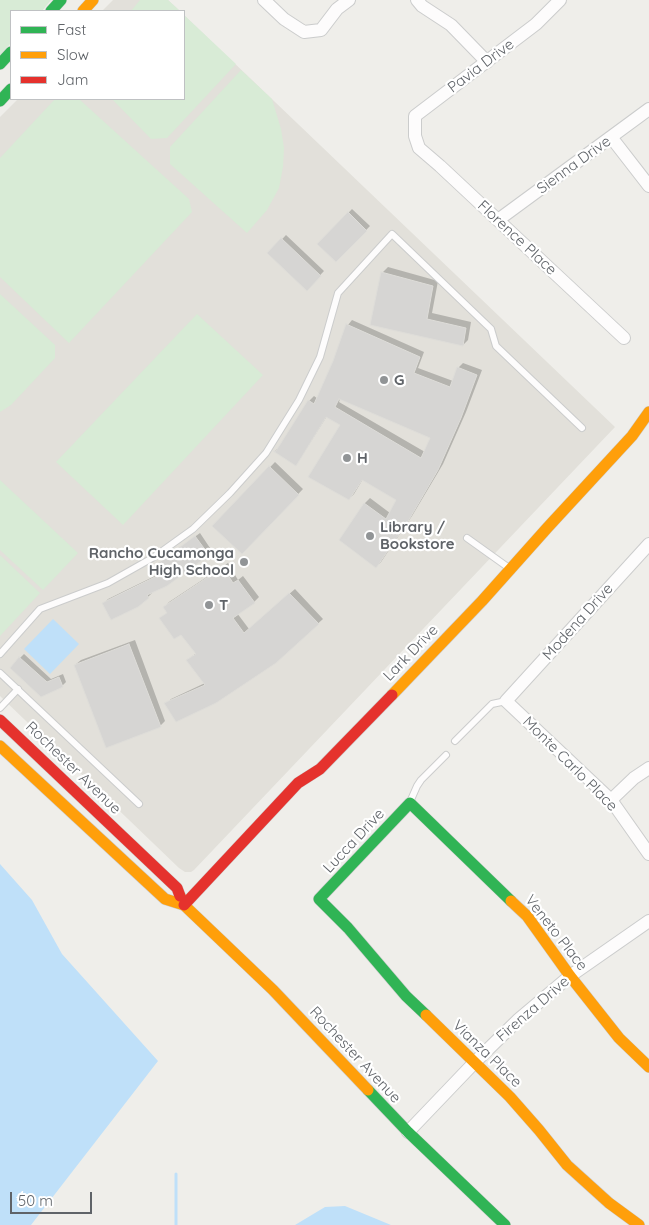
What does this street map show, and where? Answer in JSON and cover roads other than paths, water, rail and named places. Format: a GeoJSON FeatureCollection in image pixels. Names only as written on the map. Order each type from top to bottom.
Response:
{"type":"FeatureCollection","features":[{"type":"Feature","properties":{"kind":"street"},"geometry":{"type":"LineString","coordinates":[[52,10],[61,0]]}},
{"type":"Feature","properties":{"kind":"street"},"geometry":{"type":"LineString","coordinates":[[84,10],[93,0]]}},
{"type":"Feature","properties":{"kind":"street"},"geometry":{"type":"LineString","coordinates":[[264,0],[284,20],[304,32],[321,30],[337,9],[349,0]]}},
{"type":"Feature","properties":{"kind":"street"},"geometry":{"type":"LineString","coordinates":[[417,0],[422,6],[450,25],[487,62]]}},
{"type":"Feature","properties":{"kind":"street","name":"Pavia Drive"},"geometry":{"type":"LineString","coordinates":[[415,136],[415,116],[536,24],[560,0]]}},
{"type":"Feature","properties":{"kind":"street"},"geometry":{"type":"LineString","coordinates":[[0,64],[10,53]]}},
{"type":"Feature","properties":{"kind":"street"},"geometry":{"type":"LineString","coordinates":[[0,101],[10,90]]}},
{"type":"Feature","properties":{"kind":"street","name":"Sienna Drive"},"geometry":{"type":"LineString","coordinates":[[498,220],[649,108]]}},
{"type":"Feature","properties":{"kind":"street","name":"Florence Place"},"geometry":{"type":"LineString","coordinates":[[415,136],[419,148],[624,338]]}},
{"type":"Feature","properties":{"kind":"street"},"geometry":{"type":"LineString","coordinates":[[610,137],[649,186]]}},
{"type":"Feature","properties":{"kind":"street","name":"Lark Drive"},"geometry":{"type":"LineString","coordinates":[[184,905],[298,783],[320,769],[482,601],[632,436],[649,412]]}},
{"type":"Feature","properties":{"kind":"street","name":"Modena Drive"},"geometry":{"type":"LineString","coordinates":[[506,701],[649,544]]}},
{"type":"Feature","properties":{"kind":"street","name":"Monte Carlo Place"},"geometry":{"type":"LineString","coordinates":[[506,701],[611,800],[649,854]]}},
{"type":"Feature","properties":{"kind":"street","name":"Rochester Avenue"},"geometry":{"type":"LineString","coordinates":[[0,720],[177,888],[184,905],[273,990],[408,1132],[505,1225]]}},
{"type":"Feature","properties":{"kind":"street","name":"Rochester Avenue"},"geometry":{"type":"LineString","coordinates":[[0,746],[165,899],[184,905]]}},
{"type":"Feature","properties":{"kind":"street"},"geometry":{"type":"LineString","coordinates":[[611,800],[634,778],[649,768]]}},
{"type":"Feature","properties":{"kind":"street","name":"Lucca Drive"},"geometry":{"type":"LineString","coordinates":[[319,899],[410,803]]}},
{"type":"Feature","properties":{"kind":"street","name":"Veneto Place"},"geometry":{"type":"LineString","coordinates":[[410,803],[527,916],[570,976],[619,1038],[649,1067]]}},
{"type":"Feature","properties":{"kind":"street","name":"Vianza Place"},"geometry":{"type":"LineString","coordinates":[[319,899],[348,928],[406,996],[510,1097],[567,1165],[609,1203],[639,1225]]}},
{"type":"Feature","properties":{"kind":"street","name":"Firenza Drive"},"geometry":{"type":"LineString","coordinates":[[408,1132],[519,1019],[570,976],[649,921]]}},
{"type":"Feature","properties":{"kind":"lane"},"geometry":{"type":"LineString","coordinates":[[0,654],[40,608],[108,583],[154,557],[193,529],[230,493],[266,453],[299,400],[320,357],[338,293],[392,234],[491,329],[496,346],[582,428]]}},
{"type":"Feature","properties":{"kind":"lane"},"geometry":{"type":"LineString","coordinates":[[467,538],[510,569]]}},
{"type":"Feature","properties":{"kind":"lane"},"geometry":{"type":"LineString","coordinates":[[0,673],[139,804]]}},
{"type":"Feature","properties":{"kind":"lane"},"geometry":{"type":"LineString","coordinates":[[0,708],[18,690]]}},
{"type":"Feature","properties":{"kind":"lane"},"geometry":{"type":"LineString","coordinates":[[455,741],[492,704],[506,701]]}},
{"type":"Feature","properties":{"kind":"lane"},"geometry":{"type":"LineString","coordinates":[[410,803],[421,780],[446,755]]}},
{"type":"Feature","properties":{"kind":"water"},"geometry":{"type":"Polygon","coordinates":[[[53,619],[79,644],[50,674],[24,649],[53,619]]]}},
{"type":"Feature","properties":{"kind":"water"},"geometry":{"type":"Polygon","coordinates":[[[0,864],[32,900],[62,954],[158,1061],[31,1225],[0,1225],[0,864]]]}},
{"type":"Feature","properties":{"kind":"water"},"geometry":{"type":"Polygon","coordinates":[[[345,1206],[391,1225],[295,1225],[325,1207],[345,1206]]]}},
{"type":"Feature","properties":{"kind":"waterway"},"geometry":{"type":"LineString","coordinates":[[176,1174],[176,1225]]}},
{"type":"Feature","properties":{"kind":"place","name":"G"},"geometry":{"type":"Point","coordinates":[384,380]}},
{"type":"Feature","properties":{"kind":"place","name":"H"},"geometry":{"type":"Point","coordinates":[347,458]}},
{"type":"Feature","properties":{"kind":"place","name":"Library / Bookstore"},"geometry":{"type":"Point","coordinates":[370,536]}},
{"type":"Feature","properties":{"kind":"place","name":"Rancho Cucamonga High School"},"geometry":{"type":"Point","coordinates":[244,562]}},
{"type":"Feature","properties":{"kind":"place","name":"T"},"geometry":{"type":"Point","coordinates":[209,605]}}]}
